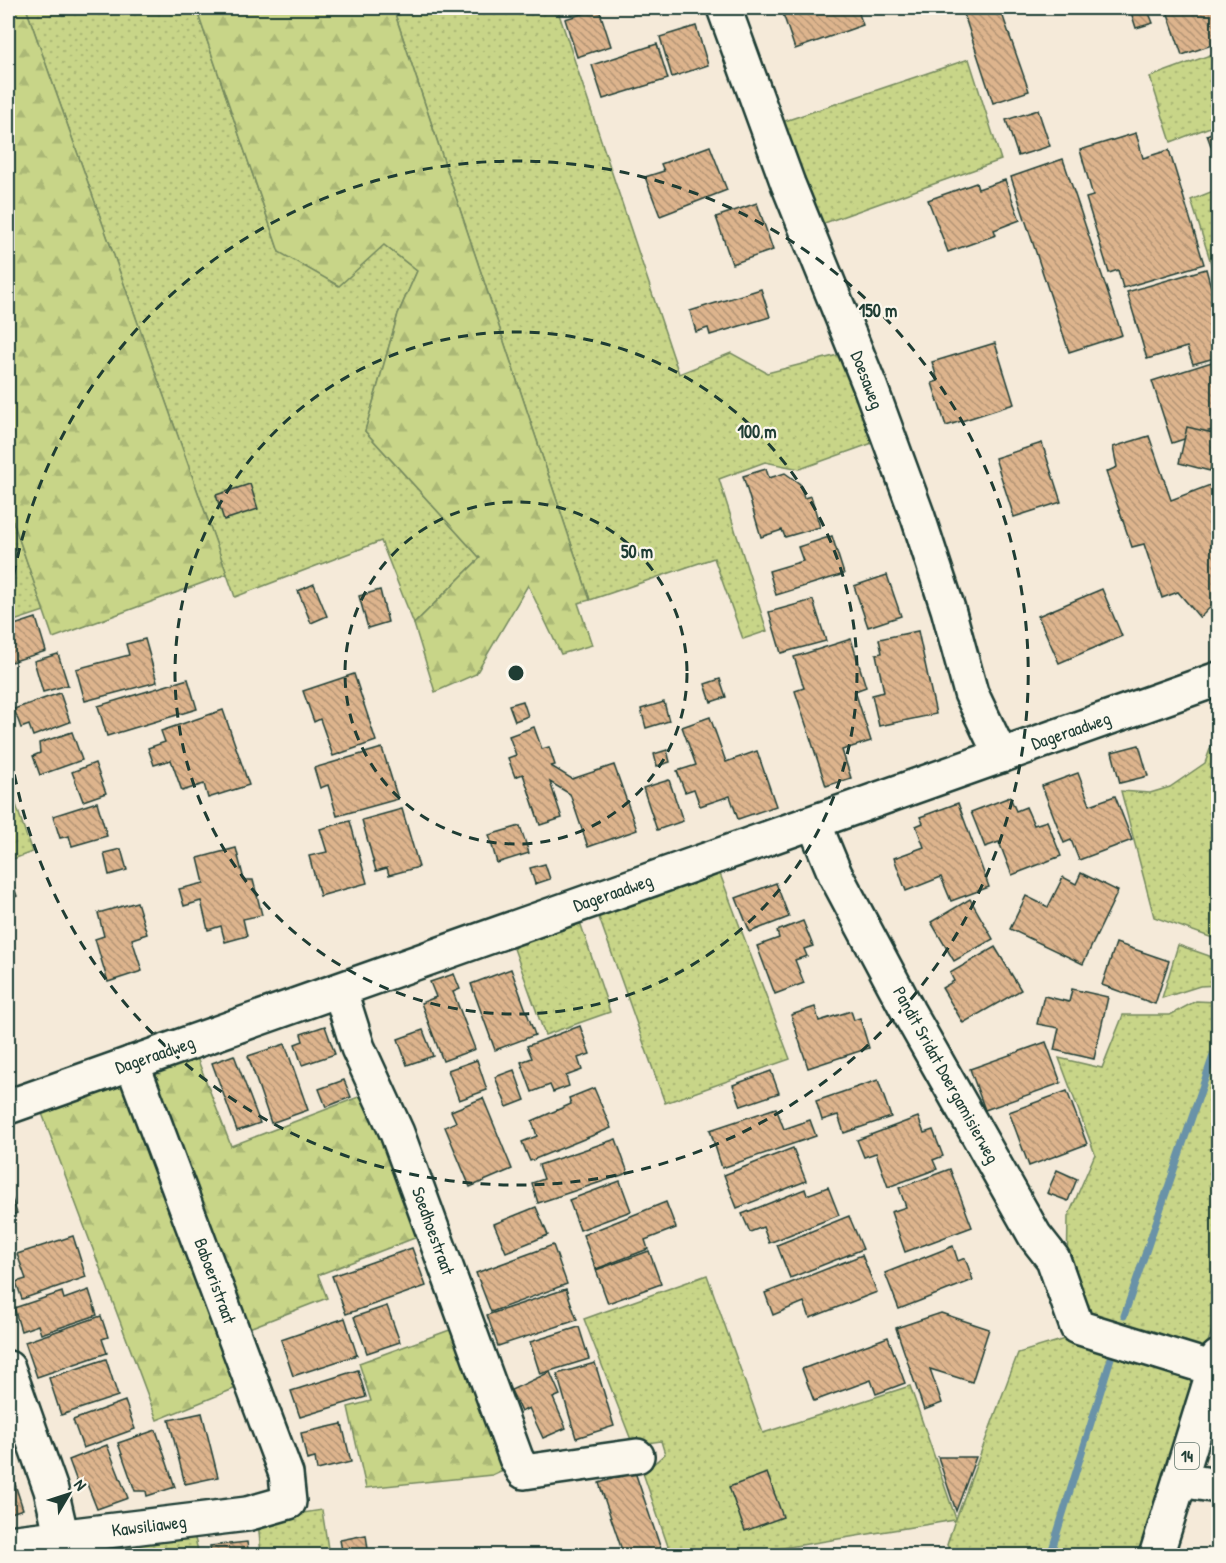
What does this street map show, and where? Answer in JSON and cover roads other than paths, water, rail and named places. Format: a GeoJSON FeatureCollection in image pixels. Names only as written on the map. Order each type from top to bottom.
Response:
{"type":"FeatureCollection","features":[{"type":"Feature","properties":{"kind":"street","name":"Doesaweg"},"geometry":{"type":"LineString","coordinates":[[724,8],[757,91],[788,184],[870,386],[918,517],[948,609],[971,693],[1001,756]]}},
{"type":"Feature","properties":{"kind":"street","name":"Dageraadweg"},"geometry":{"type":"LineString","coordinates":[[8,1107],[1218,679]]}},
{"type":"Feature","properties":{"kind":"street","name":"Pandit Sridat Doergamisierweg"},"geometry":{"type":"LineString","coordinates":[[814,823],[835,874],[908,1011],[1035,1236],[1053,1259],[1077,1327],[1216,1363]]}},
{"type":"Feature","properties":{"kind":"street","name":"Soedhoestraat"},"geometry":{"type":"LineString","coordinates":[[340,991],[358,1048],[397,1133],[516,1458],[524,1472],[637,1456]]}},
{"type":"Feature","properties":{"kind":"street","name":"Baboeristraat"},"geometry":{"type":"LineString","coordinates":[[132,1063],[286,1474],[289,1502]]}},
{"type":"Feature","properties":{"kind":"street","name":"14"},"geometry":{"type":"LineString","coordinates":[[1156,1556],[1216,1363]]}},
{"type":"Feature","properties":{"kind":"street"},"geometry":{"type":"LineString","coordinates":[[8,1368],[51,1490],[62,1538]]}},
{"type":"Feature","properties":{"kind":"street"},"geometry":{"type":"LineString","coordinates":[[1180,1480],[1218,1486]]}},
{"type":"Feature","properties":{"kind":"street","name":"Kawsiliaweg"},"geometry":{"type":"LineString","coordinates":[[8,1543],[247,1514],[289,1502]]}},
{"type":"Feature","properties":{"kind":"waterway"},"geometry":{"type":"LineString","coordinates":[[1124,1316],[1218,1041]]}},
{"type":"Feature","properties":{"kind":"waterway"},"geometry":{"type":"LineString","coordinates":[[1050,1556],[1111,1358]]}}]}
